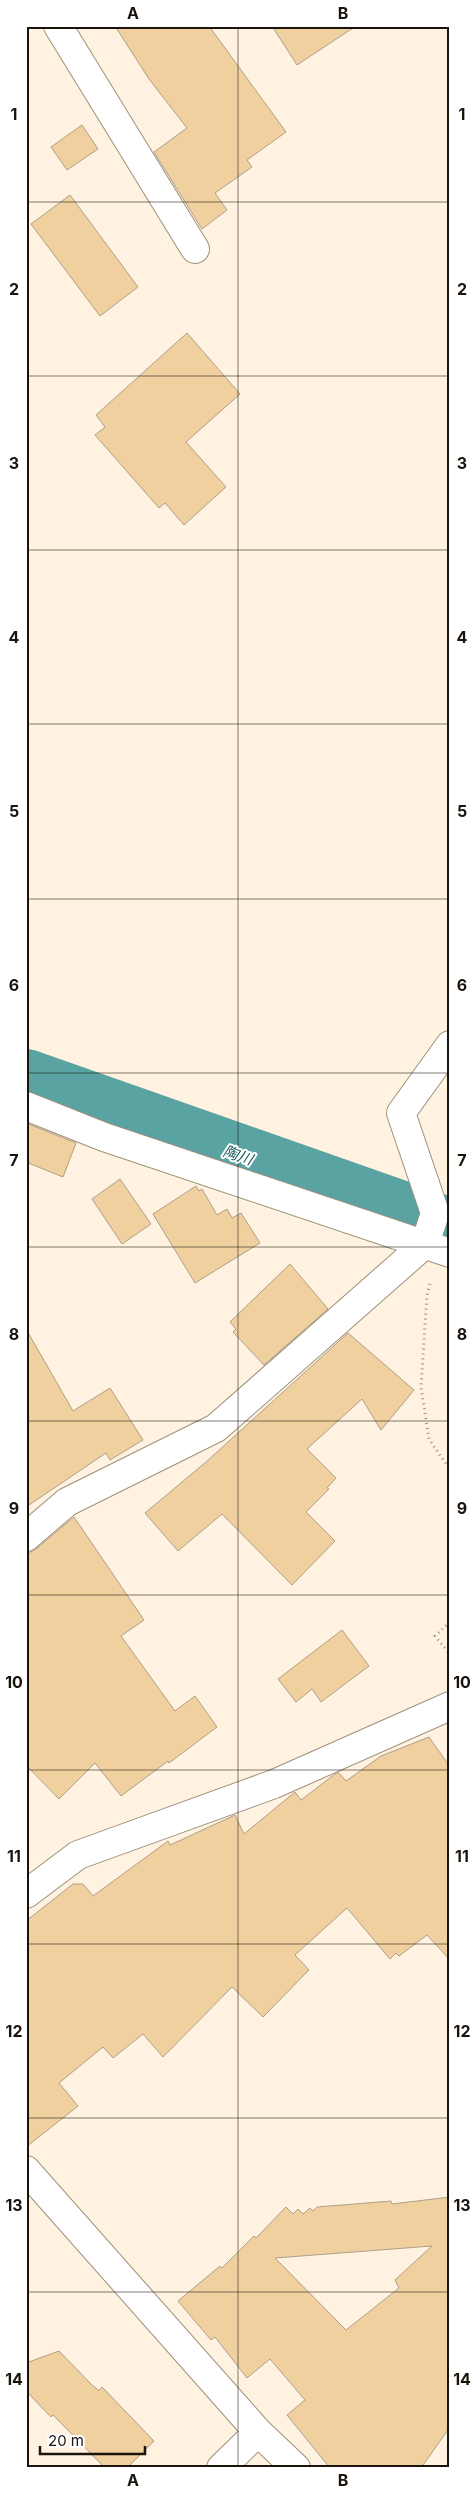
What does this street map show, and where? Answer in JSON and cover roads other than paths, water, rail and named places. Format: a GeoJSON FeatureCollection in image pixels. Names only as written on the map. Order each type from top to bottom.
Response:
{"type":"FeatureCollection","features":[{"type":"Feature","properties":{"kind":"street"},"geometry":{"type":"LineString","coordinates":[[58,26],[195,249]]}},
{"type":"Feature","properties":{"kind":"street"},"geometry":{"type":"LineString","coordinates":[[436,1238],[401,1113],[450,1045]]}},
{"type":"Feature","properties":{"kind":"street"},"geometry":{"type":"LineString","coordinates":[[26,1106],[104,1137],[436,1238]]}},
{"type":"Feature","properties":{"kind":"street"},"geometry":{"type":"LineString","coordinates":[[26,1537],[67,1502],[216,1428],[436,1238]]}},
{"type":"Feature","properties":{"kind":"street"},"geometry":{"type":"LineString","coordinates":[[26,1894],[78,1854],[274,1784],[450,1706]]}},
{"type":"Feature","properties":{"kind":"street"},"geometry":{"type":"LineString","coordinates":[[26,2170],[258,2432],[296,2468]]}},
{"type":"Feature","properties":{"kind":"street"},"geometry":{"type":"LineString","coordinates":[[221,2468],[258,2432]]}},
{"type":"Feature","properties":{"kind":"waterway","name":"陶川"},"geometry":{"type":"LineString","coordinates":[[26,1080],[450,1229]]}}]}
